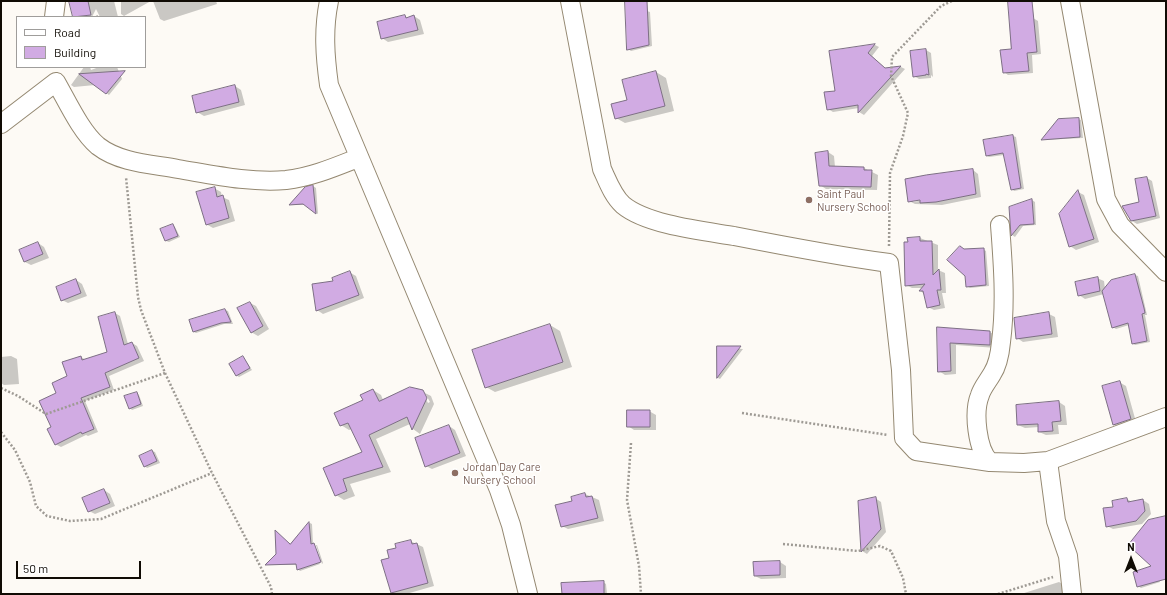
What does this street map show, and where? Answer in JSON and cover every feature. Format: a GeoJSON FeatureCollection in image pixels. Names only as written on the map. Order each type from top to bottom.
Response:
{"type":"FeatureCollection","features":[{"type":"Feature","properties":{"kind":"street"},"geometry":{"type":"LineString","coordinates":[[54,16],[56,1]]}},
{"type":"Feature","properties":{"kind":"street"},"geometry":{"type":"LineString","coordinates":[[329,1],[324,33],[325,57],[329,85],[358,158],[499,490],[511,525],[528,594]]}},
{"type":"Feature","properties":{"kind":"street"},"geometry":{"type":"LineString","coordinates":[[570,1],[602,169],[610,188],[623,205],[637,214],[663,222],[812,252],[889,263],[901,370],[904,438],[916,451],[990,462],[1024,463],[1048,460],[1166,416]]}},
{"type":"Feature","properties":{"kind":"street"},"geometry":{"type":"LineString","coordinates":[[1070,1],[1106,199],[1120,225],[1166,272]]}},
{"type":"Feature","properties":{"kind":"street"},"geometry":{"type":"LineString","coordinates":[[1,124],[54,75],[93,142],[106,152],[125,160],[233,179],[286,180],[308,176],[358,158]]}},
{"type":"Feature","properties":{"kind":"street"},"geometry":{"type":"LineString","coordinates":[[990,462],[985,457],[979,445],[978,402],[980,393],[996,366],[1001,343],[1004,293],[1000,225]]}},
{"type":"Feature","properties":{"kind":"street"},"geometry":{"type":"LineString","coordinates":[[1048,460],[1056,521],[1071,572],[1072,594]]}},
{"type":"Feature","properties":{"kind":"path"},"geometry":{"type":"LineString","coordinates":[[889,263],[890,173],[903,136],[908,113],[891,76],[892,57],[941,6],[952,1]]}},
{"type":"Feature","properties":{"kind":"path"},"geometry":{"type":"LineString","coordinates":[[125,160],[138,297],[141,310],[166,373],[212,473],[272,587],[272,594]]}},
{"type":"Feature","properties":{"kind":"path"},"geometry":{"type":"LineString","coordinates":[[1,388],[18,396],[46,414],[166,373]]}},
{"type":"Feature","properties":{"kind":"path"},"geometry":{"type":"LineString","coordinates":[[742,413],[904,438]]}},
{"type":"Feature","properties":{"kind":"path"},"geometry":{"type":"LineString","coordinates":[[1,432],[15,450],[30,482],[36,506],[47,516],[70,521],[101,519],[212,473]]}},
{"type":"Feature","properties":{"kind":"path"},"geometry":{"type":"LineString","coordinates":[[631,442],[627,500],[639,566],[641,594]]}},
{"type":"Feature","properties":{"kind":"path"},"geometry":{"type":"LineString","coordinates":[[783,544],[858,551],[880,546],[891,551],[903,578],[906,594]]}},
{"type":"Feature","properties":{"kind":"path"},"geometry":{"type":"LineString","coordinates":[[998,594],[1071,572]]}},
{"type":"Feature","properties":{"kind":"building"},"geometry":{"type":"Polygon","coordinates":[[[69,1],[88,1],[91,15],[73,16],[69,1]]]}},
{"type":"Feature","properties":{"kind":"building"},"geometry":{"type":"Polygon","coordinates":[[[625,1],[647,1],[649,45],[627,50],[625,1]]]}},
{"type":"Feature","properties":{"kind":"building"},"geometry":{"type":"Polygon","coordinates":[[[1008,1],[1032,1],[1037,52],[1027,53],[1029,71],[1003,73],[1000,50],[1011,49],[1008,1]]]}},
{"type":"Feature","properties":{"kind":"building"},"geometry":{"type":"Polygon","coordinates":[[[405,15],[406,18],[414,15],[418,30],[381,39],[377,22],[405,15]]]}},
{"type":"Feature","properties":{"kind":"building"},"geometry":{"type":"Polygon","coordinates":[[[875,44],[868,53],[885,68],[901,66],[858,113],[858,105],[827,110],[824,92],[835,91],[829,51],[875,44]]]}},
{"type":"Feature","properties":{"kind":"building"},"geometry":{"type":"Polygon","coordinates":[[[926,49],[929,75],[926,74],[913,77],[910,51],[926,49]]]}},
{"type":"Feature","properties":{"kind":"building"},"geometry":{"type":"Polygon","coordinates":[[[125,71],[106,94],[79,74],[125,71]]]}},
{"type":"Feature","properties":{"kind":"building"},"geometry":{"type":"Polygon","coordinates":[[[656,71],[665,106],[615,119],[611,104],[627,100],[622,80],[656,71]]]}},
{"type":"Feature","properties":{"kind":"building"},"geometry":{"type":"Polygon","coordinates":[[[235,85],[239,102],[196,113],[192,96],[235,85]]]}},
{"type":"Feature","properties":{"kind":"building"},"geometry":{"type":"Polygon","coordinates":[[[1079,118],[1080,137],[1041,140],[1058,119],[1079,118]]]}},
{"type":"Feature","properties":{"kind":"building"},"geometry":{"type":"Polygon","coordinates":[[[1013,135],[1021,188],[1011,190],[1003,153],[986,156],[983,140],[1013,135]]]}},
{"type":"Feature","properties":{"kind":"building"},"geometry":{"type":"Polygon","coordinates":[[[828,151],[829,166],[864,167],[864,170],[872,170],[871,187],[819,186],[815,153],[828,151]]]}},
{"type":"Feature","properties":{"kind":"building"},"geometry":{"type":"Polygon","coordinates":[[[973,169],[976,194],[936,202],[920,203],[920,200],[908,202],[905,179],[973,169]]]}},
{"type":"Feature","properties":{"kind":"building"},"geometry":{"type":"Polygon","coordinates":[[[1147,177],[1156,216],[1131,221],[1122,206],[1139,202],[1135,179],[1147,177]]]}},
{"type":"Feature","properties":{"kind":"building"},"geometry":{"type":"Polygon","coordinates":[[[313,185],[316,214],[303,204],[289,205],[305,187],[313,185]]]}},
{"type":"Feature","properties":{"kind":"building"},"geometry":{"type":"Polygon","coordinates":[[[215,187],[217,197],[223,195],[229,218],[206,225],[196,192],[215,187]]]}},
{"type":"Feature","properties":{"kind":"building"},"geometry":{"type":"Polygon","coordinates":[[[1078,190],[1094,239],[1069,247],[1059,214],[1078,190]]]}},
{"type":"Feature","properties":{"kind":"building"},"geometry":{"type":"Polygon","coordinates":[[[1032,199],[1034,224],[1020,225],[1011,236],[1009,207],[1032,199]]]}},
{"type":"Feature","properties":{"kind":"building"},"geometry":{"type":"Polygon","coordinates":[[[173,224],[178,236],[165,241],[160,229],[173,224]]]}},
{"type":"Feature","properties":{"kind":"building"},"geometry":{"type":"Polygon","coordinates":[[[920,237],[920,241],[932,241],[933,275],[939,269],[941,290],[937,290],[940,305],[927,308],[923,291],[919,291],[925,284],[905,286],[904,242],[908,242],[907,238],[920,237]]]}},
{"type":"Feature","properties":{"kind":"building"},"geometry":{"type":"Polygon","coordinates":[[[38,242],[43,254],[24,262],[19,250],[38,242]]]}},
{"type":"Feature","properties":{"kind":"building"},"geometry":{"type":"Polygon","coordinates":[[[960,246],[964,249],[984,248],[986,285],[966,287],[965,276],[947,260],[960,246]]]}},
{"type":"Feature","properties":{"kind":"building"},"geometry":{"type":"Polygon","coordinates":[[[350,271],[359,295],[316,311],[312,284],[333,281],[332,278],[350,271]]]}},
{"type":"Feature","properties":{"kind":"building"},"geometry":{"type":"Polygon","coordinates":[[[1135,274],[1145,313],[1142,314],[1147,341],[1132,344],[1128,323],[1112,328],[1102,291],[1111,280],[1135,274]]]}},
{"type":"Feature","properties":{"kind":"building"},"geometry":{"type":"Polygon","coordinates":[[[1098,277],[1100,291],[1078,296],[1075,282],[1098,277]]]}},
{"type":"Feature","properties":{"kind":"building"},"geometry":{"type":"Polygon","coordinates":[[[76,279],[81,293],[61,301],[56,287],[76,279]]]}},
{"type":"Feature","properties":{"kind":"building"},"geometry":{"type":"Polygon","coordinates":[[[250,302],[263,326],[251,333],[237,308],[250,302]]]}},
{"type":"Feature","properties":{"kind":"building"},"geometry":{"type":"Polygon","coordinates":[[[225,309],[231,322],[221,323],[193,332],[189,320],[225,309]]]}},
{"type":"Feature","properties":{"kind":"building"},"geometry":{"type":"Polygon","coordinates":[[[115,312],[124,345],[132,342],[139,358],[105,373],[110,387],[81,398],[94,429],[82,434],[81,432],[55,445],[47,429],[51,427],[39,401],[56,393],[52,383],[67,376],[62,362],[81,356],[82,360],[107,352],[98,317],[115,312]]]}},
{"type":"Feature","properties":{"kind":"building"},"geometry":{"type":"Polygon","coordinates":[[[1049,312],[1052,334],[1016,339],[1014,318],[1049,312]]]}},
{"type":"Feature","properties":{"kind":"building"},"geometry":{"type":"Polygon","coordinates":[[[550,324],[563,362],[485,388],[472,350],[550,324]]]}},
{"type":"Feature","properties":{"kind":"building"},"geometry":{"type":"Polygon","coordinates":[[[937,327],[990,331],[990,345],[950,343],[951,371],[938,372],[937,327]]]}},
{"type":"Feature","properties":{"kind":"building"},"geometry":{"type":"Polygon","coordinates":[[[717,346],[741,346],[717,378],[717,346]]]}},
{"type":"Feature","properties":{"kind":"building"},"geometry":{"type":"Polygon","coordinates":[[[243,356],[250,368],[236,376],[229,364],[243,356]]]}},
{"type":"Feature","properties":{"kind":"building"},"geometry":{"type":"Polygon","coordinates":[[[1120,381],[1131,419],[1113,425],[1102,386],[1120,381]]]}},
{"type":"Feature","properties":{"kind":"building"},"geometry":{"type":"Polygon","coordinates":[[[410,387],[423,390],[427,398],[412,430],[407,417],[369,435],[383,467],[343,479],[347,491],[335,496],[323,468],[362,452],[348,423],[340,426],[334,413],[363,400],[360,395],[373,389],[379,401],[410,387]]]}},
{"type":"Feature","properties":{"kind":"building"},"geometry":{"type":"Polygon","coordinates":[[[137,392],[141,404],[129,409],[124,396],[137,392]]]}},
{"type":"Feature","properties":{"kind":"building"},"geometry":{"type":"Polygon","coordinates":[[[1059,401],[1061,421],[1052,422],[1053,431],[1038,432],[1038,424],[1017,425],[1016,405],[1059,401]]]}},
{"type":"Feature","properties":{"kind":"building"},"geometry":{"type":"Polygon","coordinates":[[[627,410],[650,410],[650,427],[627,427],[627,410]]]}},
{"type":"Feature","properties":{"kind":"building"},"geometry":{"type":"Polygon","coordinates":[[[449,425],[460,453],[425,467],[415,438],[449,425]]]}},
{"type":"Feature","properties":{"kind":"building"},"geometry":{"type":"Polygon","coordinates":[[[152,450],[157,461],[144,467],[139,456],[152,450]]]}},
{"type":"Feature","properties":{"kind":"building"},"geometry":{"type":"Polygon","coordinates":[[[104,489],[110,503],[88,512],[82,498],[104,489]]]}},
{"type":"Feature","properties":{"kind":"building"},"geometry":{"type":"Polygon","coordinates":[[[585,493],[586,497],[592,496],[598,518],[561,527],[555,505],[572,501],[571,497],[585,493]]]}},
{"type":"Feature","properties":{"kind":"building"},"geometry":{"type":"Polygon","coordinates":[[[876,497],[881,529],[861,552],[858,501],[876,497]]]}},
{"type":"Feature","properties":{"kind":"building"},"geometry":{"type":"Polygon","coordinates":[[[1127,498],[1128,502],[1143,499],[1145,511],[1136,521],[1106,527],[1103,508],[1113,507],[1112,501],[1127,498]]]}},
{"type":"Feature","properties":{"kind":"building"},"geometry":{"type":"Polygon","coordinates":[[[1166,516],[1166,579],[1137,587],[1133,572],[1151,566],[1128,545],[1148,520],[1166,516]]]}},
{"type":"Feature","properties":{"kind":"building"},"geometry":{"type":"Polygon","coordinates":[[[309,522],[311,544],[314,543],[321,562],[297,570],[296,564],[265,565],[276,554],[275,530],[290,544],[309,522]]]}},
{"type":"Feature","properties":{"kind":"building"},"geometry":{"type":"Polygon","coordinates":[[[411,540],[412,544],[417,543],[428,583],[391,593],[381,560],[389,558],[387,550],[396,548],[395,544],[411,540]]]}},
{"type":"Feature","properties":{"kind":"building"},"geometry":{"type":"Polygon","coordinates":[[[780,561],[780,575],[754,576],[753,562],[780,561]]]}},
{"type":"Feature","properties":{"kind":"building"},"geometry":{"type":"Polygon","coordinates":[[[604,581],[604,594],[562,594],[561,583],[604,581]]]}},
{"type":"Feature","properties":{"kind":"place","name":"Saint Paul Nursery School"},"geometry":{"type":"Point","coordinates":[809,200]}},
{"type":"Feature","properties":{"kind":"place","name":"Jordan Day Care Nursery School"},"geometry":{"type":"Point","coordinates":[455,473]}}]}
